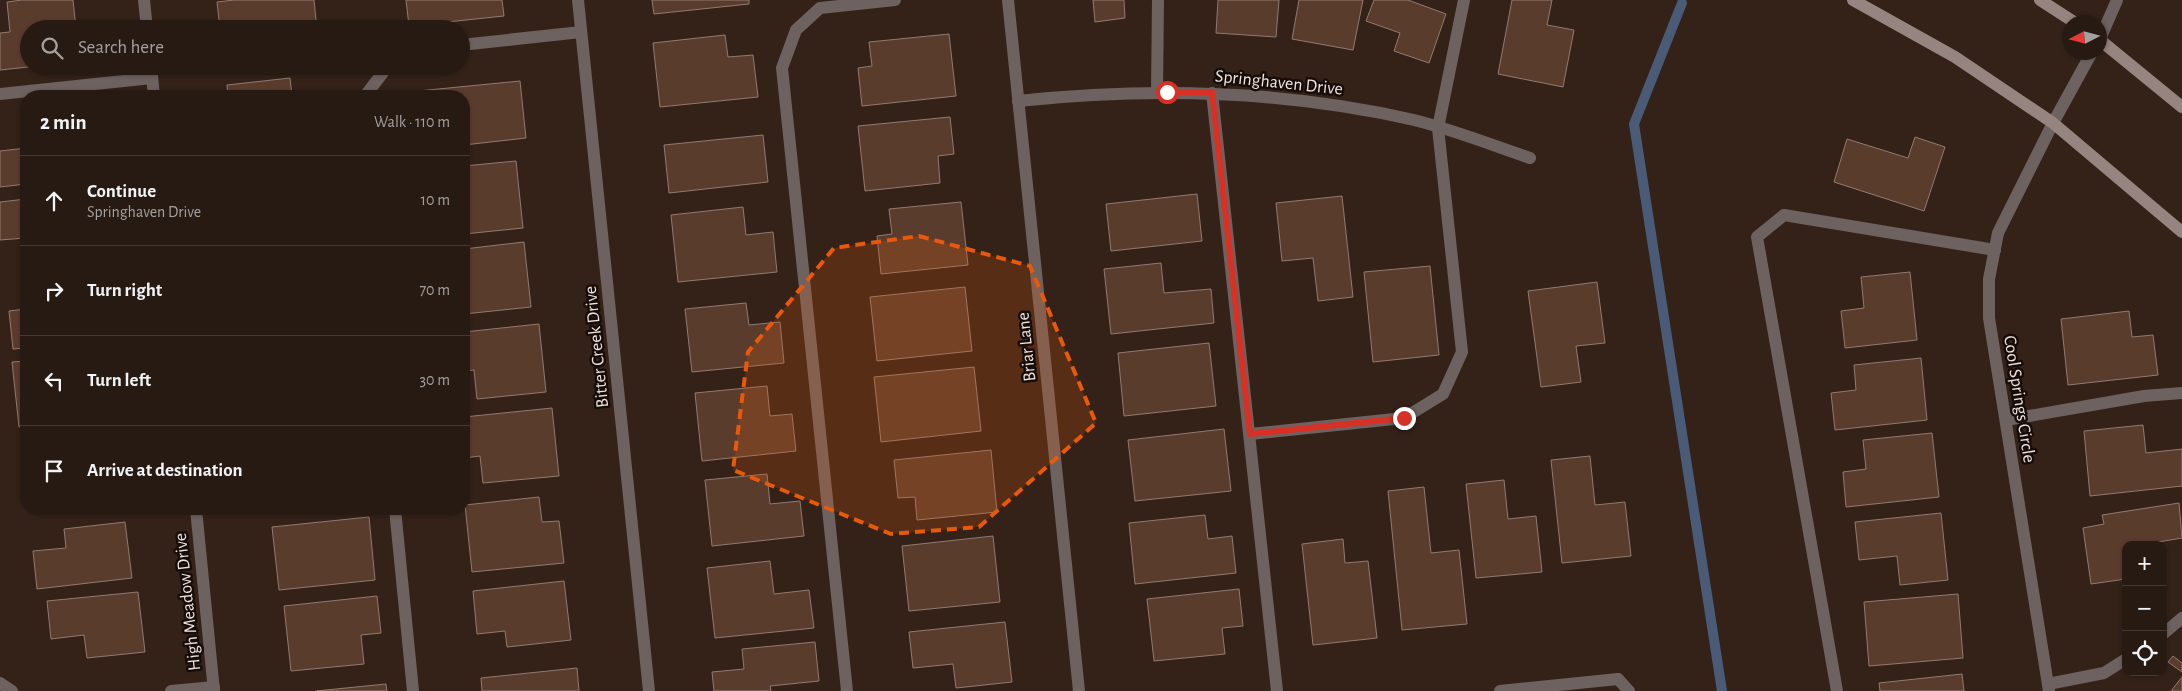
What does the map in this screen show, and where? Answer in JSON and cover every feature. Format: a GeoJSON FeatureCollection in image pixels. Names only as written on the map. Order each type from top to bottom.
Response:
{"type":"FeatureCollection","features":[{"type":"Feature","properties":{"kind":"street"},"geometry":{"type":"LineString","coordinates":[[144,0],[146,20]]}},
{"type":"Feature","properties":{"kind":"street","name":"Bitter Creek Drive"},"geometry":{"type":"LineString","coordinates":[[578,0],[649,691]]}},
{"type":"Feature","properties":{"kind":"street"},"geometry":{"type":"LineString","coordinates":[[847,691],[782,68],[796,30],[820,8],[895,0]]}},
{"type":"Feature","properties":{"kind":"street","name":"Briar Lane"},"geometry":{"type":"LineString","coordinates":[[1008,0],[1079,691]]}},
{"type":"Feature","properties":{"kind":"street"},"geometry":{"type":"LineString","coordinates":[[1157,92],[1158,0]]}},
{"type":"Feature","properties":{"kind":"street"},"geometry":{"type":"LineString","coordinates":[[1250,434],[1404,418],[1443,394],[1462,352],[1438,128],[1464,0]]}},
{"type":"Feature","properties":{"kind":"street"},"geometry":{"type":"LineString","coordinates":[[1853,0],[1955,57],[2053,123],[2182,232]]}},
{"type":"Feature","properties":{"kind":"street"},"geometry":{"type":"LineString","coordinates":[[2040,0],[2063,15]]}},
{"type":"Feature","properties":{"kind":"street"},"geometry":{"type":"LineString","coordinates":[[2107,23],[2117,0]]}},
{"type":"Feature","properties":{"kind":"street"},"geometry":{"type":"LineString","coordinates":[[470,44],[581,32]]}},
{"type":"Feature","properties":{"kind":"street"},"geometry":{"type":"LineString","coordinates":[[2107,45],[2182,107]]}},
{"type":"Feature","properties":{"kind":"street","name":"Cool Springs Circle"},"geometry":{"type":"LineString","coordinates":[[2048,688],[1989,318],[1989,279],[1998,232],[2053,123],[2088,60]]}},
{"type":"Feature","properties":{"kind":"street"},"geometry":{"type":"LineString","coordinates":[[27,90],[130,75]]}},
{"type":"Feature","properties":{"kind":"street"},"geometry":{"type":"LineString","coordinates":[[151,75],[153,90]]}},
{"type":"Feature","properties":{"kind":"street"},"geometry":{"type":"LineString","coordinates":[[370,90],[381,75]]}},
{"type":"Feature","properties":{"kind":"street"},"geometry":{"type":"LineString","coordinates":[[0,94],[20,91]]}},
{"type":"Feature","properties":{"kind":"street","name":"Springhaven Drive"},"geometry":{"type":"LineString","coordinates":[[1018,101],[1077,94],[1157,92],[1212,92],[1300,100],[1364,109],[1438,128],[1530,158]]}},
{"type":"Feature","properties":{"kind":"street"},"geometry":{"type":"LineString","coordinates":[[1212,92],[1277,691]]}},
{"type":"Feature","properties":{"kind":"street"},"geometry":{"type":"LineString","coordinates":[[1837,691],[1757,237],[1784,215],[1995,250]]}},
{"type":"Feature","properties":{"kind":"street"},"geometry":{"type":"LineString","coordinates":[[2006,420],[2144,396],[2182,393]]}},
{"type":"Feature","properties":{"kind":"street","name":"High Meadow Drive"},"geometry":{"type":"LineString","coordinates":[[197,515],[214,689]]}},
{"type":"Feature","properties":{"kind":"street"},"geometry":{"type":"LineString","coordinates":[[396,515],[412,691]]}},
{"type":"Feature","properties":{"kind":"street"},"geometry":{"type":"LineString","coordinates":[[2167,631],[2182,618]]}},
{"type":"Feature","properties":{"kind":"street"},"geometry":{"type":"LineString","coordinates":[[2048,688],[2104,673],[2122,662]]}},
{"type":"Feature","properties":{"kind":"street"},"geometry":{"type":"LineString","coordinates":[[1500,691],[1618,679],[1629,691]]}},
{"type":"Feature","properties":{"kind":"street"},"geometry":{"type":"LineString","coordinates":[[0,683],[12,691]]}},
{"type":"Feature","properties":{"kind":"street"},"geometry":{"type":"LineString","coordinates":[[171,691],[214,689]]}},
{"type":"Feature","properties":{"kind":"highlighted area"},"geometry":{"type":"Polygon","coordinates":[[[919,236],[1030,266],[1096,423],[979,527],[891,534],[733,470],[748,352],[834,248],[919,236]]]}},
{"type":"Feature","properties":{"kind":"building"},"geometry":{"type":"Polygon","coordinates":[[[22,0],[73,0],[75,20],[20,20],[20,68],[0,70],[0,33],[10,32],[7,2],[22,0]]]}},
{"type":"Feature","properties":{"kind":"building"},"geometry":{"type":"Polygon","coordinates":[[[234,0],[314,0],[316,20],[219,20],[217,2],[234,0]]]}},
{"type":"Feature","properties":{"kind":"building"},"geometry":{"type":"Polygon","coordinates":[[[406,0],[502,0],[504,16],[466,20],[408,20],[406,0]]]}},
{"type":"Feature","properties":{"kind":"building"},"geometry":{"type":"Polygon","coordinates":[[[652,0],[749,0],[749,4],[654,14],[652,0]]]}},
{"type":"Feature","properties":{"kind":"building"},"geometry":{"type":"Polygon","coordinates":[[[1093,0],[1124,0],[1125,18],[1095,22],[1093,0]]]}},
{"type":"Feature","properties":{"kind":"building"},"geometry":{"type":"Polygon","coordinates":[[[1218,0],[1279,0],[1276,37],[1216,33],[1218,0]]]}},
{"type":"Feature","properties":{"kind":"building"},"geometry":{"type":"Polygon","coordinates":[[[1299,0],[1363,0],[1353,50],[1292,39],[1299,0]]]}},
{"type":"Feature","properties":{"kind":"building"},"geometry":{"type":"Polygon","coordinates":[[[1374,0],[1408,0],[1446,14],[1429,63],[1394,51],[1400,33],[1366,21],[1374,0]]]}},
{"type":"Feature","properties":{"kind":"building"},"geometry":{"type":"Polygon","coordinates":[[[1512,0],[1552,0],[1547,25],[1574,30],[1563,87],[1498,74],[1512,0]]]}},
{"type":"Feature","properties":{"kind":"building"},"geometry":{"type":"Polygon","coordinates":[[[949,34],[956,96],[862,106],[858,68],[872,66],[869,42],[949,34]]]}},
{"type":"Feature","properties":{"kind":"building"},"geometry":{"type":"Polygon","coordinates":[[[725,35],[728,57],[753,55],[758,97],[660,107],[653,43],[725,35]]]}},
{"type":"Feature","properties":{"kind":"building"},"geometry":{"type":"Polygon","coordinates":[[[290,78],[291,90],[227,90],[227,85],[290,78]]]}},
{"type":"Feature","properties":{"kind":"building"},"geometry":{"type":"Polygon","coordinates":[[[520,81],[526,138],[470,144],[470,90],[428,90],[520,81]]]}},
{"type":"Feature","properties":{"kind":"building"},"geometry":{"type":"Polygon","coordinates":[[[950,117],[954,154],[938,156],[940,183],[865,191],[858,126],[950,117]]]}},
{"type":"Feature","properties":{"kind":"building"},"geometry":{"type":"Polygon","coordinates":[[[763,135],[768,182],[669,193],[664,145],[763,135]]]}},
{"type":"Feature","properties":{"kind":"building"},"geometry":{"type":"Polygon","coordinates":[[[1915,137],[1945,147],[1924,211],[1834,182],[1847,139],[1908,158],[1915,137]]]}},
{"type":"Feature","properties":{"kind":"building"},"geometry":{"type":"Polygon","coordinates":[[[20,149],[20,185],[0,187],[0,151],[20,149]]]}},
{"type":"Feature","properties":{"kind":"building"},"geometry":{"type":"Polygon","coordinates":[[[516,161],[523,228],[470,233],[470,165],[516,161]]]}},
{"type":"Feature","properties":{"kind":"building"},"geometry":{"type":"Polygon","coordinates":[[[1197,194],[1202,241],[1111,251],[1106,204],[1197,194]]]}},
{"type":"Feature","properties":{"kind":"building"},"geometry":{"type":"Polygon","coordinates":[[[1342,196],[1353,297],[1318,301],[1313,258],[1282,261],[1276,203],[1342,196]]]}},
{"type":"Feature","properties":{"kind":"building"},"geometry":{"type":"Polygon","coordinates":[[[20,200],[20,238],[0,240],[0,202],[20,200]]]}},
{"type":"Feature","properties":{"kind":"building"},"geometry":{"type":"Polygon","coordinates":[[[961,202],[968,265],[881,274],[877,236],[892,234],[889,209],[961,202]]]}},
{"type":"Feature","properties":{"kind":"building"},"geometry":{"type":"Polygon","coordinates":[[[743,207],[746,235],[773,232],[777,272],[678,282],[671,215],[743,207]]]}},
{"type":"Feature","properties":{"kind":"building"},"geometry":{"type":"Polygon","coordinates":[[[524,242],[531,307],[470,313],[470,248],[524,242]]]}},
{"type":"Feature","properties":{"kind":"building"},"geometry":{"type":"Polygon","coordinates":[[[1161,263],[1164,293],[1211,289],[1214,323],[1111,334],[1104,269],[1161,263]]]}},
{"type":"Feature","properties":{"kind":"building"},"geometry":{"type":"Polygon","coordinates":[[[1430,266],[1439,355],[1373,362],[1364,272],[1430,266]]]}},
{"type":"Feature","properties":{"kind":"building"},"geometry":{"type":"Polygon","coordinates":[[[1910,272],[1917,340],[1845,348],[1841,311],[1864,308],[1861,277],[1910,272]]]}},
{"type":"Feature","properties":{"kind":"building"},"geometry":{"type":"Polygon","coordinates":[[[1597,282],[1605,343],[1576,346],[1581,382],[1541,387],[1528,291],[1597,282]]]}},
{"type":"Feature","properties":{"kind":"building"},"geometry":{"type":"Polygon","coordinates":[[[965,287],[972,351],[877,361],[870,297],[965,287]]]}},
{"type":"Feature","properties":{"kind":"building"},"geometry":{"type":"Polygon","coordinates":[[[746,303],[749,325],[780,322],[784,363],[692,372],[685,309],[746,303]]]}},
{"type":"Feature","properties":{"kind":"building"},"geometry":{"type":"Polygon","coordinates":[[[20,310],[20,348],[13,349],[9,311],[20,310]]]}},
{"type":"Feature","properties":{"kind":"building"},"geometry":{"type":"Polygon","coordinates":[[[2129,311],[2132,337],[2153,335],[2158,375],[2068,385],[2061,319],[2129,311]]]}},
{"type":"Feature","properties":{"kind":"building"},"geometry":{"type":"Polygon","coordinates":[[[539,324],[546,392],[477,399],[474,370],[470,370],[470,331],[539,324]]]}},
{"type":"Feature","properties":{"kind":"building"},"geometry":{"type":"Polygon","coordinates":[[[1209,343],[1216,406],[1124,416],[1118,353],[1209,343]]]}},
{"type":"Feature","properties":{"kind":"building"},"geometry":{"type":"Polygon","coordinates":[[[1921,358],[1927,420],[1835,430],[1831,393],[1856,390],[1854,365],[1921,358]]]}},
{"type":"Feature","properties":{"kind":"building"},"geometry":{"type":"Polygon","coordinates":[[[20,361],[19,427],[12,362],[20,361]]]}},
{"type":"Feature","properties":{"kind":"building"},"geometry":{"type":"Polygon","coordinates":[[[974,367],[981,431],[881,442],[874,377],[974,367]]]}},
{"type":"Feature","properties":{"kind":"building"},"geometry":{"type":"Polygon","coordinates":[[[767,386],[770,416],[792,414],[796,451],[702,461],[695,393],[767,386]]]}},
{"type":"Feature","properties":{"kind":"building"},"geometry":{"type":"Polygon","coordinates":[[[552,408],[559,476],[483,483],[480,456],[470,457],[470,416],[552,408]]]}},
{"type":"Feature","properties":{"kind":"building"},"geometry":{"type":"Polygon","coordinates":[[[2143,425],[2146,453],[2182,449],[2182,486],[2090,496],[2084,431],[2143,425]]]}},
{"type":"Feature","properties":{"kind":"building"},"geometry":{"type":"Polygon","coordinates":[[[1224,429],[1231,491],[1135,501],[1128,440],[1224,429]]]}},
{"type":"Feature","properties":{"kind":"building"},"geometry":{"type":"Polygon","coordinates":[[[1932,433],[1939,497],[1846,507],[1843,472],[1866,469],[1863,440],[1932,433]]]}},
{"type":"Feature","properties":{"kind":"building"},"geometry":{"type":"Polygon","coordinates":[[[991,450],[997,512],[917,520],[915,497],[898,498],[894,460],[991,450]]]}},
{"type":"Feature","properties":{"kind":"building"},"geometry":{"type":"Polygon","coordinates":[[[1590,456],[1595,505],[1625,502],[1631,556],[1562,563],[1551,460],[1590,456]]]}},
{"type":"Feature","properties":{"kind":"building"},"geometry":{"type":"Polygon","coordinates":[[[767,474],[770,504],[800,501],[804,536],[712,546],[705,480],[767,474]]]}},
{"type":"Feature","properties":{"kind":"building"},"geometry":{"type":"Polygon","coordinates":[[[1504,480],[1508,519],[1536,516],[1542,572],[1476,578],[1466,484],[1504,480]]]}},
{"type":"Feature","properties":{"kind":"building"},"geometry":{"type":"Polygon","coordinates":[[[1424,487],[1431,553],[1459,550],[1467,624],[1402,630],[1388,491],[1424,487]]]}},
{"type":"Feature","properties":{"kind":"building"},"geometry":{"type":"Polygon","coordinates":[[[539,497],[542,522],[559,521],[564,563],[472,572],[466,515],[470,515],[470,504],[539,497]]]}},
{"type":"Feature","properties":{"kind":"building"},"geometry":{"type":"Polygon","coordinates":[[[2179,503],[2182,538],[2164,541],[2122,541],[2122,580],[2091,584],[2083,528],[2104,524],[2102,515],[2179,503]]]}},
{"type":"Feature","properties":{"kind":"building"},"geometry":{"type":"Polygon","coordinates":[[[1941,513],[1948,580],[1900,585],[1897,556],[1859,560],[1855,522],[1941,513]]]}},
{"type":"Feature","properties":{"kind":"building"},"geometry":{"type":"Polygon","coordinates":[[[1205,515],[1208,539],[1232,536],[1236,573],[1135,584],[1129,523],[1205,515]]]}},
{"type":"Feature","properties":{"kind":"building"},"geometry":{"type":"Polygon","coordinates":[[[369,517],[375,580],[279,590],[272,527],[369,517]]]}},
{"type":"Feature","properties":{"kind":"building"},"geometry":{"type":"Polygon","coordinates":[[[125,522],[132,578],[37,589],[33,551],[66,548],[64,529],[125,522]]]}},
{"type":"Feature","properties":{"kind":"building"},"geometry":{"type":"Polygon","coordinates":[[[993,536],[1000,602],[909,611],[902,546],[993,536]]]}},
{"type":"Feature","properties":{"kind":"building"},"geometry":{"type":"Polygon","coordinates":[[[1343,539],[1345,563],[1368,561],[1377,638],[1313,645],[1302,544],[1343,539]]]}},
{"type":"Feature","properties":{"kind":"building"},"geometry":{"type":"Polygon","coordinates":[[[770,561],[774,594],[809,590],[814,628],[715,638],[707,568],[770,561]]]}},
{"type":"Feature","properties":{"kind":"building"},"geometry":{"type":"Polygon","coordinates":[[[564,581],[571,640],[507,647],[505,631],[477,634],[473,591],[564,581]]]}},
{"type":"Feature","properties":{"kind":"building"},"geometry":{"type":"Polygon","coordinates":[[[1239,589],[1243,626],[1222,628],[1225,654],[1154,661],[1147,599],[1239,589]]]}},
{"type":"Feature","properties":{"kind":"building"},"geometry":{"type":"Polygon","coordinates":[[[138,592],[145,652],[87,658],[84,635],[51,639],[47,601],[138,592]]]}},
{"type":"Feature","properties":{"kind":"building"},"geometry":{"type":"Polygon","coordinates":[[[1958,594],[1963,658],[1869,666],[1864,602],[1958,594]]]}},
{"type":"Feature","properties":{"kind":"building"},"geometry":{"type":"Polygon","coordinates":[[[377,596],[381,633],[361,635],[364,664],[291,671],[284,606],[377,596]]]}},
{"type":"Feature","properties":{"kind":"building"},"geometry":{"type":"Polygon","coordinates":[[[1005,622],[1012,682],[956,688],[953,664],[913,668],[909,632],[1005,622]]]}},
{"type":"Feature","properties":{"kind":"building"},"geometry":{"type":"Polygon","coordinates":[[[815,642],[819,681],[770,686],[771,691],[714,691],[712,672],[744,669],[742,649],[815,642]]]}},
{"type":"Feature","properties":{"kind":"building"},"geometry":{"type":"Polygon","coordinates":[[[2173,656],[2182,663],[2182,672],[2168,662],[2173,656]]]}},
{"type":"Feature","properties":{"kind":"building"},"geometry":{"type":"Polygon","coordinates":[[[577,668],[579,691],[482,691],[481,678],[577,668]]]}},
{"type":"Feature","properties":{"kind":"building"},"geometry":{"type":"Polygon","coordinates":[[[1962,674],[1964,691],[1880,691],[1879,683],[1962,674]]]}},
{"type":"Feature","properties":{"kind":"building"},"geometry":{"type":"Polygon","coordinates":[[[2182,677],[2182,691],[2171,691],[2182,677]]]}},
{"type":"Feature","properties":{"kind":"building"},"geometry":{"type":"Polygon","coordinates":[[[386,684],[387,691],[316,691],[386,684]]]}},
{"type":"Feature","properties":{"kind":"waterway"},"geometry":{"type":"LineString","coordinates":[[1682,3],[1634,124],[1722,691]]}},
{"type":"Feature","properties":{"kind":"route"},"geometry":{"type":"LineString","coordinates":[[1167,92],[1212,92],[1250,434],[1404,418]]}}]}
